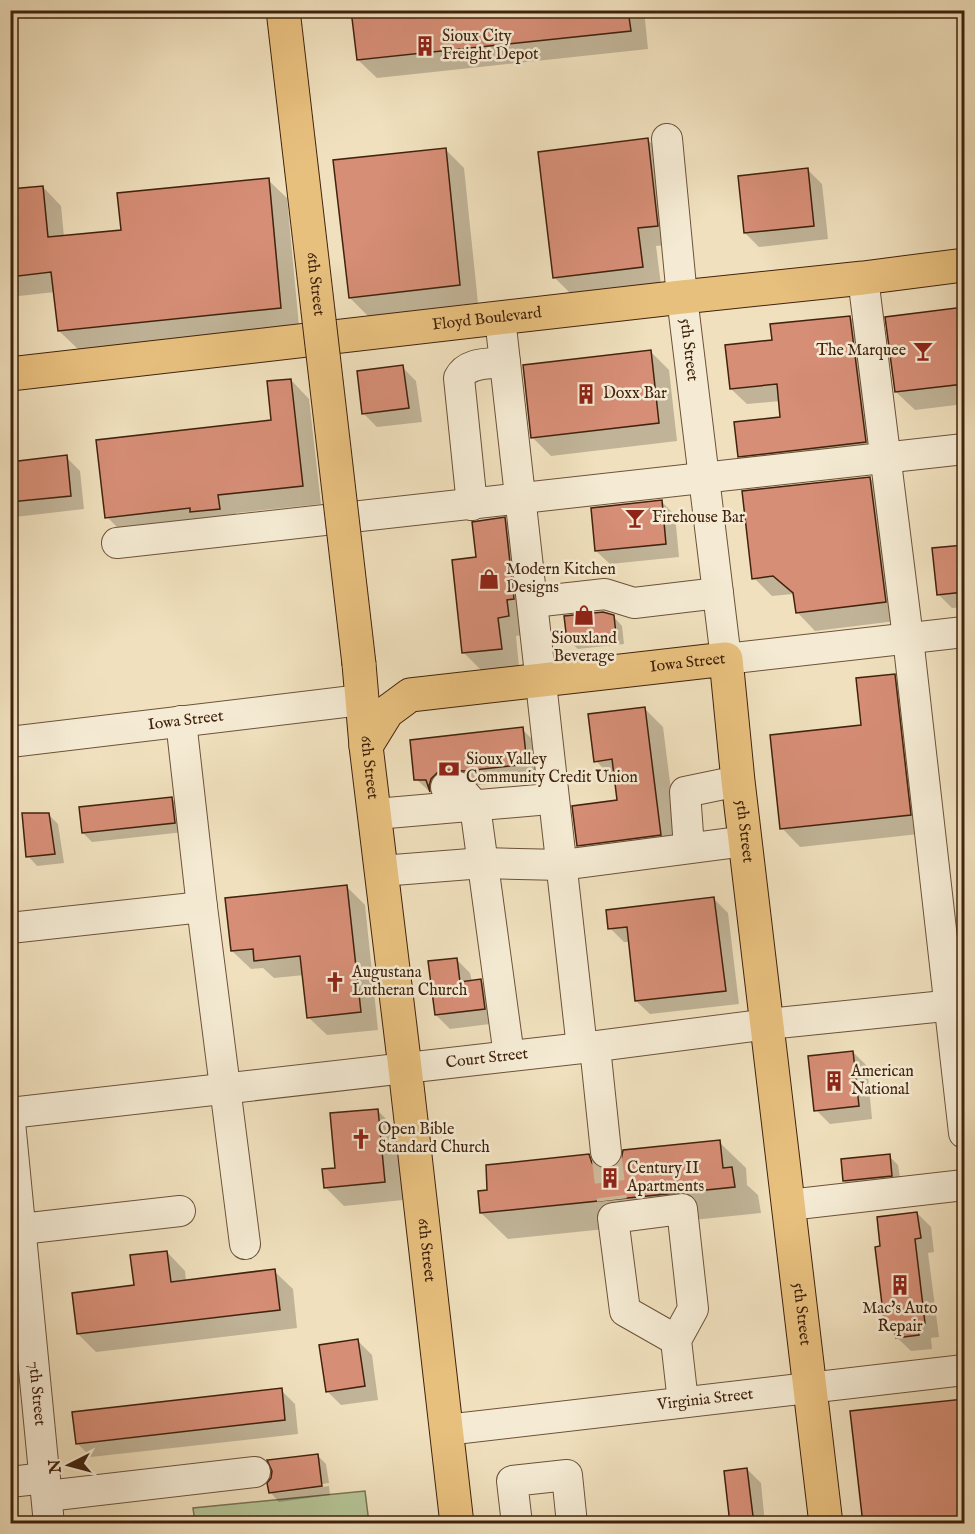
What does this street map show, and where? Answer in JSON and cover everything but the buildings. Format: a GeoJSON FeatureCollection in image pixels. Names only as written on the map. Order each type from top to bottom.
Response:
{"type":"FeatureCollection","features":[{"type":"Feature","properties":{"kind":"main road","name":"6th Street"},"geometry":{"type":"LineString","coordinates":[[283,10],[359,663],[366,746],[387,813],[381,871],[457,1524]]}},
{"type":"Feature","properties":{"kind":"main road","name":"Floyd Boulevard"},"geometry":{"type":"LineString","coordinates":[[10,374],[964,265]]}},
{"type":"Feature","properties":{"kind":"main road","name":"Iowa Street"},"geometry":{"type":"LineString","coordinates":[[410,695],[726,659]]}},
{"type":"Feature","properties":{"kind":"main road","name":"5th Street"},"geometry":{"type":"LineString","coordinates":[[726,659],[738,781],[826,1524]]}},
{"type":"Feature","properties":{"kind":"main road"},"geometry":{"type":"LineString","coordinates":[[359,663],[410,695],[387,712],[366,746]]}},
{"type":"Feature","properties":{"kind":"street","name":"5th Street"},"geometry":{"type":"LineString","coordinates":[[667,139],[682,297],[726,659]]}},
{"type":"Feature","properties":{"kind":"street"},"geometry":{"type":"LineString","coordinates":[[863,278],[957,1005],[964,1133]]}},
{"type":"Feature","properties":{"kind":"street"},"geometry":{"type":"LineString","coordinates":[[500,318],[562,865],[606,1152]]}},
{"type":"Feature","properties":{"kind":"street"},"geometry":{"type":"LineString","coordinates":[[472,505],[459,378],[463,370],[474,365],[505,362]]}},
{"type":"Feature","properties":{"kind":"street"},"geometry":{"type":"LineString","coordinates":[[117,543],[472,505],[964,448]]}},
{"type":"Feature","properties":{"kind":"street"},"geometry":{"type":"LineString","coordinates":[[533,602],[605,594],[634,603],[718,594]]}},
{"type":"Feature","properties":{"kind":"street","name":"Iowa Street"},"geometry":{"type":"LineString","coordinates":[[726,659],[964,632]]}},
{"type":"Feature","properties":{"kind":"street","name":"Iowa Street"},"geometry":{"type":"LineString","coordinates":[[10,742],[361,700]]}},
{"type":"Feature","properties":{"kind":"street"},"geometry":{"type":"LineString","coordinates":[[181,721],[245,1244]]}},
{"type":"Feature","properties":{"kind":"street"},"geometry":{"type":"LineString","coordinates":[[689,848],[685,792],[738,781]]}},
{"type":"Feature","properties":{"kind":"street"},"geometry":{"type":"LineString","coordinates":[[387,813],[419,790],[437,788],[458,787],[475,806],[509,1056]]}},
{"type":"Feature","properties":{"kind":"street"},"geometry":{"type":"LineString","coordinates":[[387,813],[538,800]]}},
{"type":"Feature","properties":{"kind":"street"},"geometry":{"type":"LineString","coordinates":[[381,871],[483,863],[562,865],[746,842]]}},
{"type":"Feature","properties":{"kind":"street"},"geometry":{"type":"LineString","coordinates":[[10,928],[202,907]]}},
{"type":"Feature","properties":{"kind":"street","name":"Court Street"},"geometry":{"type":"LineString","coordinates":[[10,1113],[589,1047],[768,1024],[957,1005]]}},
{"type":"Feature","properties":{"kind":"street","name":"7th Street"},"geometry":{"type":"LineString","coordinates":[[10,1122],[21,1229],[19,1294],[47,1499]]}},
{"type":"Feature","properties":{"kind":"street"},"geometry":{"type":"LineString","coordinates":[[789,1205],[964,1185]]}},
{"type":"Feature","properties":{"kind":"street"},"geometry":{"type":"LineString","coordinates":[[676,1340],[625,1311],[612,1209],[682,1209],[693,1309],[676,1340],[683,1402]]}},
{"type":"Feature","properties":{"kind":"street"},"geometry":{"type":"LineString","coordinates":[[21,1229],[180,1211]]}},
{"type":"Feature","properties":{"kind":"street","name":"Virginia Street"},"geometry":{"type":"LineString","coordinates":[[446,1430],[964,1370]]}},
{"type":"Feature","properties":{"kind":"street"},"geometry":{"type":"LineString","coordinates":[[10,1482],[47,1499],[255,1472]]}},
{"type":"Feature","properties":{"kind":"street"},"geometry":{"type":"LineString","coordinates":[[517,1524],[512,1481],[567,1475],[572,1524]]}},
{"type":"Feature","properties":{"kind":"green space"},"geometry":{"type":"Polygon","coordinates":[[[365,1491],[369,1523],[195,1523],[193,1508],[365,1491]]]}},
{"type":"Feature","properties":{"kind":"tunnel"},"geometry":{"type":"LineString","coordinates":[[606,1152],[612,1200]]}},
{"type":"Feature","properties":{"kind":"place","name":"Sioux City Freight Depot"},"geometry":{"type":"Point","coordinates":[425,46]}},
{"type":"Feature","properties":{"kind":"place","name":"The Marquee"},"geometry":{"type":"Point","coordinates":[923,351]}},
{"type":"Feature","properties":{"kind":"place","name":"Doxx Bar"},"geometry":{"type":"Point","coordinates":[586,394]}},
{"type":"Feature","properties":{"kind":"place","name":"Firehouse Bar"},"geometry":{"type":"Point","coordinates":[635,518]}},
{"type":"Feature","properties":{"kind":"place","name":"Modern Kitchen Designs"},"geometry":{"type":"Point","coordinates":[489,579]}},
{"type":"Feature","properties":{"kind":"place","name":"Siouxland Beverage"},"geometry":{"type":"Point","coordinates":[584,615]}},
{"type":"Feature","properties":{"kind":"place","name":"Sioux Valley Community Credit Union"},"geometry":{"type":"Point","coordinates":[449,769]}},
{"type":"Feature","properties":{"kind":"place","name":"Augustana Lutheran Church"},"geometry":{"type":"Point","coordinates":[335,982]}},
{"type":"Feature","properties":{"kind":"place","name":"American National"},"geometry":{"type":"Point","coordinates":[834,1081]}},
{"type":"Feature","properties":{"kind":"place","name":"Open Bible Standard Church"},"geometry":{"type":"Point","coordinates":[361,1139]}},
{"type":"Feature","properties":{"kind":"place","name":"Century II Apartments"},"geometry":{"type":"Point","coordinates":[610,1178]}},
{"type":"Feature","properties":{"kind":"place","name":"Mac's Auto Repair"},"geometry":{"type":"Point","coordinates":[900,1285]}}]}
